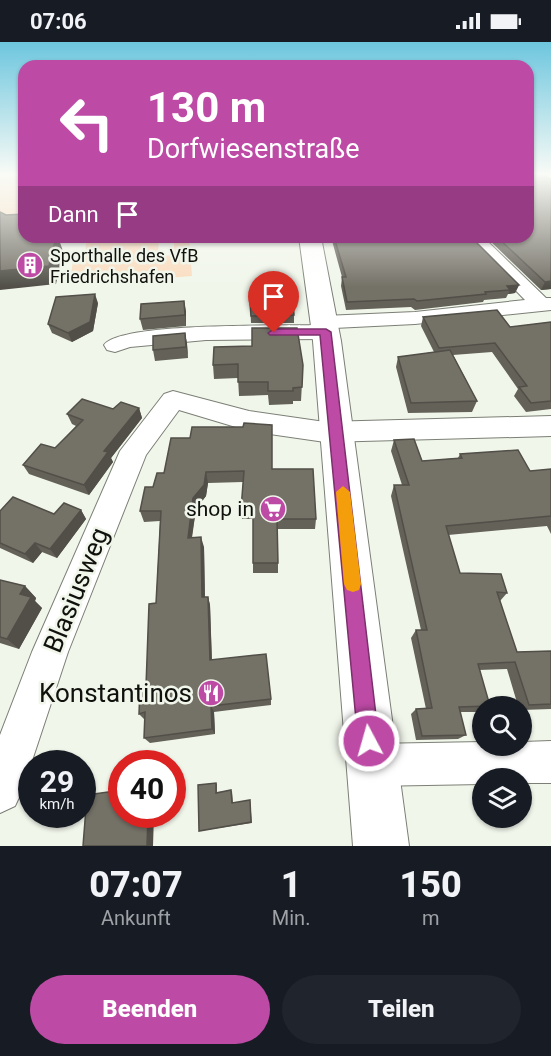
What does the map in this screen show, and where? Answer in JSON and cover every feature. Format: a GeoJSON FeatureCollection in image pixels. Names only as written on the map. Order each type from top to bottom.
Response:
{"type":"FeatureCollection","features":[{"type":"Feature","properties":{"kind":"street"},"geometry":{"type":"LineString","coordinates":[[311,243],[325,327],[381,846]]}},
{"type":"Feature","properties":{"kind":"street"},"geometry":{"type":"LineString","coordinates":[[480,243],[546,304]]}},
{"type":"Feature","properties":{"kind":"street"},"geometry":{"type":"LineString","coordinates":[[115,345],[126,340],[325,327],[546,304]]}},
{"type":"Feature","properties":{"kind":"street","name":"Blasiusweg"},"geometry":{"type":"LineString","coordinates":[[0,791],[50,652],[134,451],[173,400],[249,421],[337,432]]}},
{"type":"Feature","properties":{"kind":"street"},"geometry":{"type":"LineString","coordinates":[[337,432],[551,426]]}},
{"type":"Feature","properties":{"kind":"street"},"geometry":{"type":"LineString","coordinates":[[371,765],[551,762]]}},
{"type":"Feature","properties":{"kind":"shaded area"},"geometry":{"type":"Polygon","coordinates":[[[0,213],[18,213],[18,220],[0,216],[0,213]]]}},
{"type":"Feature","properties":{"kind":"shaded area"},"geometry":{"type":"Polygon","coordinates":[[[86,243],[159,243],[158,256],[174,255],[174,243],[189,243],[192,276],[92,284],[93,274],[70,280],[73,261],[85,259],[86,243]]]}},
{"type":"Feature","properties":{"kind":"building"},"geometry":{"type":"Polygon","coordinates":[[[0,213],[6,215],[18,214],[18,243],[55,243],[49,266],[0,271],[0,213]]]}},
{"type":"Feature","properties":{"kind":"building"},"geometry":{"type":"Polygon","coordinates":[[[534,213],[551,213],[551,281],[545,282],[503,243],[534,243],[534,213]]]}},
{"type":"Feature","properties":{"kind":"building"},"geometry":{"type":"Polygon","coordinates":[[[336,243],[477,243],[519,285],[507,286],[510,290],[485,292],[486,294],[417,301],[414,299],[347,302],[342,277],[346,277],[336,243]]]}},
{"type":"Feature","properties":{"kind":"building"},"geometry":{"type":"Polygon","coordinates":[[[95,294],[90,322],[68,333],[48,324],[56,297],[95,294]]]}},
{"type":"Feature","properties":{"kind":"building"},"geometry":{"type":"Polygon","coordinates":[[[184,301],[185,315],[140,319],[141,304],[184,301]]]}},
{"type":"Feature","properties":{"kind":"building"},"geometry":{"type":"Polygon","coordinates":[[[293,302],[294,315],[251,316],[250,303],[293,302]]]}},
{"type":"Feature","properties":{"kind":"building"},"geometry":{"type":"Polygon","coordinates":[[[497,310],[510,327],[551,322],[551,401],[531,403],[519,387],[527,386],[495,343],[439,348],[423,317],[497,310]]]}},
{"type":"Feature","properties":{"kind":"building"},"geometry":{"type":"Polygon","coordinates":[[[252,328],[297,328],[303,365],[302,387],[293,388],[293,391],[268,391],[268,382],[238,382],[238,364],[213,365],[214,347],[252,346],[252,328]]]}},
{"type":"Feature","properties":{"kind":"building"},"geometry":{"type":"Polygon","coordinates":[[[185,333],[186,347],[153,350],[153,336],[185,333]]]}},
{"type":"Feature","properties":{"kind":"building"},"geometry":{"type":"Polygon","coordinates":[[[450,350],[477,401],[411,403],[398,357],[450,350]]]}},
{"type":"Feature","properties":{"kind":"building"},"geometry":{"type":"Polygon","coordinates":[[[82,399],[113,409],[121,402],[139,408],[104,451],[108,452],[84,485],[23,465],[41,444],[55,448],[83,420],[67,414],[82,399]]]}},
{"type":"Feature","properties":{"kind":"building"},"geometry":{"type":"Polygon","coordinates":[[[244,423],[272,425],[272,469],[313,469],[316,519],[277,519],[278,563],[253,563],[253,509],[241,509],[244,471],[206,472],[204,485],[193,498],[188,538],[201,537],[202,597],[208,597],[210,660],[266,654],[271,699],[211,706],[212,729],[144,738],[145,712],[139,714],[140,687],[146,686],[149,604],[156,603],[161,511],[140,511],[145,487],[153,487],[157,473],[164,473],[171,438],[190,438],[192,427],[243,427],[244,423]]]}},
{"type":"Feature","properties":{"kind":"building"},"geometry":{"type":"Polygon","coordinates":[[[414,439],[422,461],[462,458],[460,454],[518,450],[530,471],[551,469],[551,516],[446,526],[460,573],[501,574],[507,593],[497,592],[517,652],[551,651],[551,704],[532,705],[532,696],[526,696],[515,662],[478,664],[487,696],[472,696],[472,707],[459,707],[466,735],[422,736],[416,709],[432,708],[416,630],[427,630],[394,485],[409,485],[394,440],[414,439]]]}},
{"type":"Feature","properties":{"kind":"building"},"geometry":{"type":"Polygon","coordinates":[[[13,497],[54,514],[64,503],[81,510],[50,549],[35,543],[25,554],[0,543],[0,511],[13,497]]]}},
{"type":"Feature","properties":{"kind":"building"},"geometry":{"type":"Polygon","coordinates":[[[0,580],[25,586],[20,594],[31,597],[7,639],[0,637],[0,580]]]}},
{"type":"Feature","properties":{"kind":"building"},"geometry":{"type":"Polygon","coordinates":[[[216,783],[216,793],[231,790],[232,803],[250,800],[251,822],[199,831],[198,785],[216,783]]]}},
{"type":"Feature","properties":{"kind":"building"},"geometry":{"type":"Polygon","coordinates":[[[108,792],[108,828],[148,828],[147,846],[83,846],[84,828],[96,828],[96,794],[108,792]]]}},
{"type":"Feature","properties":{"kind":"slow traffic"},"geometry":{"type":"LineString","coordinates":[[343,492],[353,584]]}},
{"type":"Feature","properties":{"kind":"place","name":"Sporthalle des VfB Friedrichshafen"},"geometry":{"type":"Point","coordinates":[30,265]}},
{"type":"Feature","properties":{"kind":"place","name":"shop in"},"geometry":{"type":"Point","coordinates":[273,509]}},
{"type":"Feature","properties":{"kind":"place","name":"Konstantinos"},"geometry":{"type":"Point","coordinates":[211,693]}},
{"type":"Feature","properties":{"kind":"route"},"geometry":{"type":"LineString","coordinates":[[274,333],[326,332],[369,741]]}}]}
